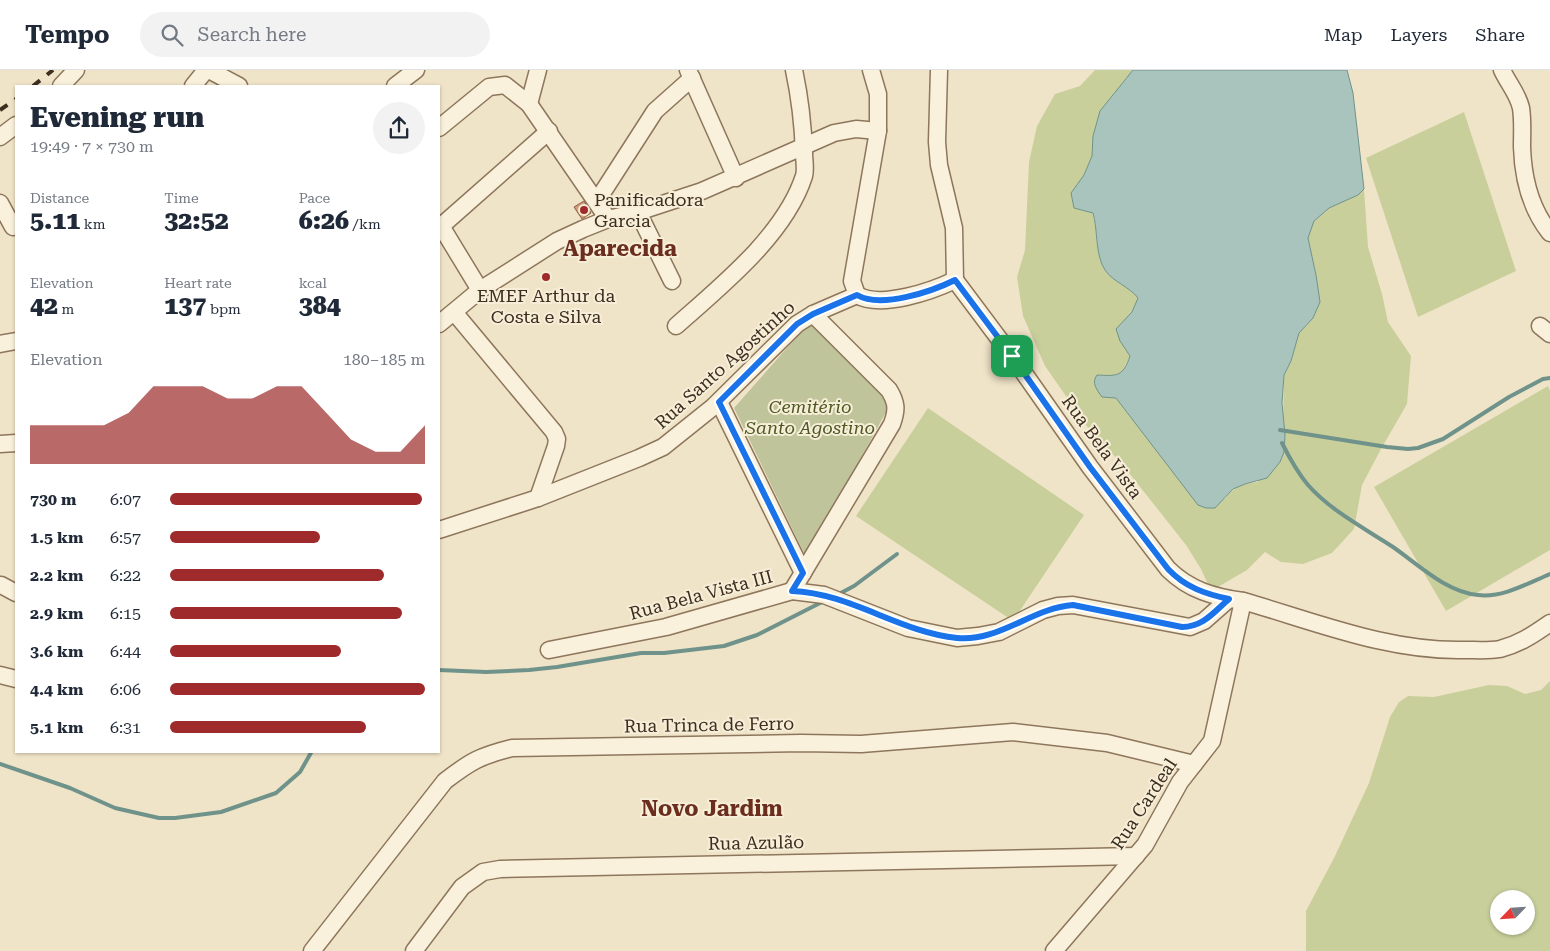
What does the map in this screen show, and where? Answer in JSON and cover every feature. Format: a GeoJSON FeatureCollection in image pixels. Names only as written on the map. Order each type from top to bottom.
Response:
{"type":"FeatureCollection","features":[{"type":"Feature","properties":{"kind":"street"},"geometry":{"type":"LineString","coordinates":[[62,85],[76,70]]}},
{"type":"Feature","properties":{"kind":"street"},"geometry":{"type":"LineString","coordinates":[[194,85],[207,70],[237,85]]}},
{"type":"Feature","properties":{"kind":"street"},"geometry":{"type":"LineString","coordinates":[[396,85],[416,70]]}},
{"type":"Feature","properties":{"kind":"street"},"geometry":{"type":"LineString","coordinates":[[529,104],[538,70]]}},
{"type":"Feature","properties":{"kind":"street"},"geometry":{"type":"LineString","coordinates":[[676,326],[740,270],[768,238],[790,205],[805,175],[800,96],[794,70]]}},
{"type":"Feature","properties":{"kind":"street"},"geometry":{"type":"LineString","coordinates":[[872,70],[878,94],[878,131],[852,281],[857,295],[864,299],[872,300],[918,295],[955,280],[954,228],[939,165],[936,142],[939,70]]}},
{"type":"Feature","properties":{"kind":"street"},"geometry":{"type":"LineString","coordinates":[[1502,70],[1520,106],[1523,123],[1522,148],[1532,205],[1538,218],[1550,233]]}},
{"type":"Feature","properties":{"kind":"street"},"geometry":{"type":"LineString","coordinates":[[597,201],[655,111],[690,74],[736,178]]}},
{"type":"Feature","properties":{"kind":"street"},"geometry":{"type":"LineString","coordinates":[[440,127],[489,88],[505,85],[529,104],[608,218]]}},
{"type":"Feature","properties":{"kind":"street"},"geometry":{"type":"LineString","coordinates":[[0,136],[15,127]]}},
{"type":"Feature","properties":{"kind":"street"},"geometry":{"type":"LineString","coordinates":[[440,323],[480,290],[557,242],[608,218],[638,212],[736,178],[804,145],[842,132],[856,129],[878,131]]}},
{"type":"Feature","properties":{"kind":"street"},"geometry":{"type":"LineString","coordinates":[[480,290],[440,227],[548,131]]}},
{"type":"Feature","properties":{"kind":"street"},"geometry":{"type":"LineString","coordinates":[[0,203],[10,228]]}},
{"type":"Feature","properties":{"kind":"street"},"geometry":{"type":"LineString","coordinates":[[638,212],[672,281]]}},
{"type":"Feature","properties":{"kind":"street","name":"Rua Bela Vista"},"geometry":{"type":"LineString","coordinates":[[955,280],[1012,356],[1090,467],[1168,569],[1183,583],[1196,590],[1390,644],[1417,649],[1498,649],[1526,640],[1550,622]]}},
{"type":"Feature","properties":{"kind":"street","name":"Rua Santo Agostinho"},"geometry":{"type":"LineString","coordinates":[[440,530],[538,498],[663,447],[719,402],[797,324],[813,314],[857,295]]}},
{"type":"Feature","properties":{"kind":"street"},"geometry":{"type":"LineString","coordinates":[[454,312],[554,432],[556,446],[538,498]]}},
{"type":"Feature","properties":{"kind":"street"},"geometry":{"type":"LineString","coordinates":[[792,591],[892,424],[896,413],[896,401],[889,390],[813,314]]}},
{"type":"Feature","properties":{"kind":"street"},"geometry":{"type":"LineString","coordinates":[[0,344],[15,341]]}},
{"type":"Feature","properties":{"kind":"street"},"geometry":{"type":"LineString","coordinates":[[719,402],[803,573]]}},
{"type":"Feature","properties":{"kind":"street"},"geometry":{"type":"LineString","coordinates":[[0,444],[15,443]]}},
{"type":"Feature","properties":{"kind":"street"},"geometry":{"type":"LineString","coordinates":[[440,542],[459,522]]}},
{"type":"Feature","properties":{"kind":"street","name":"Rua Bela Vista III"},"geometry":{"type":"LineString","coordinates":[[548,650],[666,627],[792,591],[824,595],[908,628],[957,638],[998,632],[1043,610],[1073,605],[1190,627],[1204,621],[1236,600]]}},
{"type":"Feature","properties":{"kind":"street","name":"Rua Cardeal"},"geometry":{"type":"LineString","coordinates":[[1054,951],[1154,833],[1180,782],[1208,749],[1215,733],[1236,600]]}},
{"type":"Feature","properties":{"kind":"street"},"geometry":{"type":"LineString","coordinates":[[0,675],[15,679]]}},
{"type":"Feature","properties":{"kind":"street","name":"Rua Trinca de Ferro"},"geometry":{"type":"LineString","coordinates":[[312,951],[445,781],[471,761],[490,753],[512,748],[801,743],[861,744],[1013,732],[1107,743],[1194,764]]}},
{"type":"Feature","properties":{"kind":"street","name":"Rua Azulão"},"geometry":{"type":"LineString","coordinates":[[414,951],[462,887],[483,872],[500,868],[1136,856]]}},
{"type":"Feature","properties":{"kind":"green space"},"geometry":{"type":"Polygon","coordinates":[[[1095,70],[1133,70],[1100,111],[1093,136],[1092,156],[1084,175],[1071,193],[1074,208],[1092,212],[1098,250],[1105,270],[1112,278],[1138,298],[1132,312],[1122,324],[1120,341],[1130,356],[1122,372],[1115,376],[1102,397],[1116,398],[1188,491],[1225,499],[1239,486],[1258,482],[1283,419],[1284,375],[1291,361],[1299,333],[1313,318],[1320,302],[1308,238],[1314,221],[1329,208],[1358,195],[1364,189],[1368,247],[1388,322],[1411,356],[1407,404],[1362,485],[1354,529],[1332,553],[1303,564],[1281,562],[1265,552],[1247,570],[1211,591],[1201,569],[1186,545],[1118,459],[1098,442],[1045,366],[1023,316],[1017,277],[1025,250],[1029,162],[1037,126],[1055,94],[1080,86],[1095,70]]]}},
{"type":"Feature","properties":{"kind":"green space"},"geometry":{"type":"Polygon","coordinates":[[[1464,112],[1516,271],[1418,317],[1366,158],[1464,112]]]}},
{"type":"Feature","properties":{"kind":"green space","name":"Cemitério Santo Agostino"},"geometry":{"type":"Polygon","coordinates":[[[814,317],[896,394],[806,557],[734,408],[814,317]]]}},
{"type":"Feature","properties":{"kind":"green space"},"geometry":{"type":"Polygon","coordinates":[[[1548,386],[1550,391],[1550,550],[1446,611],[1374,487],[1548,386]]]}},
{"type":"Feature","properties":{"kind":"green space"},"geometry":{"type":"Polygon","coordinates":[[[928,408],[1084,515],[1013,621],[856,516],[928,408]]]}},
{"type":"Feature","properties":{"kind":"green space"},"geometry":{"type":"Polygon","coordinates":[[[1550,681],[1550,951],[1306,951],[1306,911],[1334,858],[1369,783],[1390,717],[1399,702],[1408,696],[1434,697],[1489,685],[1507,686],[1525,694],[1541,690],[1550,681]]]}},
{"type":"Feature","properties":{"kind":"water"},"geometry":{"type":"Polygon","coordinates":[[[1133,70],[1347,70],[1353,93],[1364,189],[1358,195],[1329,208],[1314,221],[1308,238],[1320,302],[1313,318],[1299,333],[1291,361],[1284,375],[1282,403],[1285,435],[1284,452],[1280,462],[1267,478],[1233,489],[1215,508],[1206,508],[1198,505],[1116,398],[1102,397],[1095,384],[1097,375],[1118,374],[1125,368],[1130,356],[1120,341],[1116,329],[1132,312],[1138,298],[1112,278],[1105,270],[1098,250],[1093,213],[1074,208],[1071,193],[1084,175],[1092,156],[1093,136],[1100,111],[1133,70]]]}},
{"type":"Feature","properties":{"kind":"building","name":"Panificadora Garcia"},"geometry":{"type":"Polygon","coordinates":[[[584,201],[591,213],[582,219],[574,207],[584,201]]]}},
{"type":"Feature","properties":{"kind":"waterway"},"geometry":{"type":"LineString","coordinates":[[1280,430],[1387,447],[1418,448],[1443,439],[1509,397],[1543,379],[1550,378]]}},
{"type":"Feature","properties":{"kind":"waterway"},"geometry":{"type":"LineString","coordinates":[[1282,443],[1304,480],[1327,503],[1348,519],[1393,547],[1433,577],[1455,589],[1478,595],[1497,594],[1515,589],[1550,574]]}},
{"type":"Feature","properties":{"kind":"waterway"},"geometry":{"type":"LineString","coordinates":[[837,595],[854,586],[897,554]]}},
{"type":"Feature","properties":{"kind":"waterway"},"geometry":{"type":"LineString","coordinates":[[440,670],[486,672],[529,670],[641,653],[664,653],[724,646],[757,635],[824,601]]}},
{"type":"Feature","properties":{"kind":"waterway"},"geometry":{"type":"LineString","coordinates":[[0,764],[70,788],[115,808],[159,818],[175,818],[221,812],[276,793],[300,772],[311,753]]}},
{"type":"Feature","properties":{"kind":"railway"},"geometry":{"type":"LineString","coordinates":[[34,85],[53,70]]}},
{"type":"Feature","properties":{"kind":"railway"},"geometry":{"type":"LineString","coordinates":[[0,110],[15,100]]}},
{"type":"Feature","properties":{"kind":"place","name":"Panificadora Garcia"},"geometry":{"type":"Point","coordinates":[584,210]}},
{"type":"Feature","properties":{"kind":"place","name":"EMEF Arthur da Costa e Silva"},"geometry":{"type":"Point","coordinates":[546,277]}},
{"type":"Feature","properties":{"kind":"district","name":"Aparecida"},"geometry":{"type":"Point","coordinates":[620,248]}},
{"type":"Feature","properties":{"kind":"district","name":"Novo Jardim"},"geometry":{"type":"Point","coordinates":[712,808]}},
{"type":"Feature","properties":{"kind":"route"},"geometry":{"type":"LineString","coordinates":[[955,280],[1012,356],[1090,467],[1175,577],[1196,590],[1229,599],[1204,621],[1190,627],[1182,627],[1086,606],[1058,606],[1043,610],[998,632],[957,638],[908,628],[824,595],[792,591],[803,573],[719,402],[806,317],[857,295],[864,299],[872,300],[918,295],[935,290],[955,280]]}}]}
